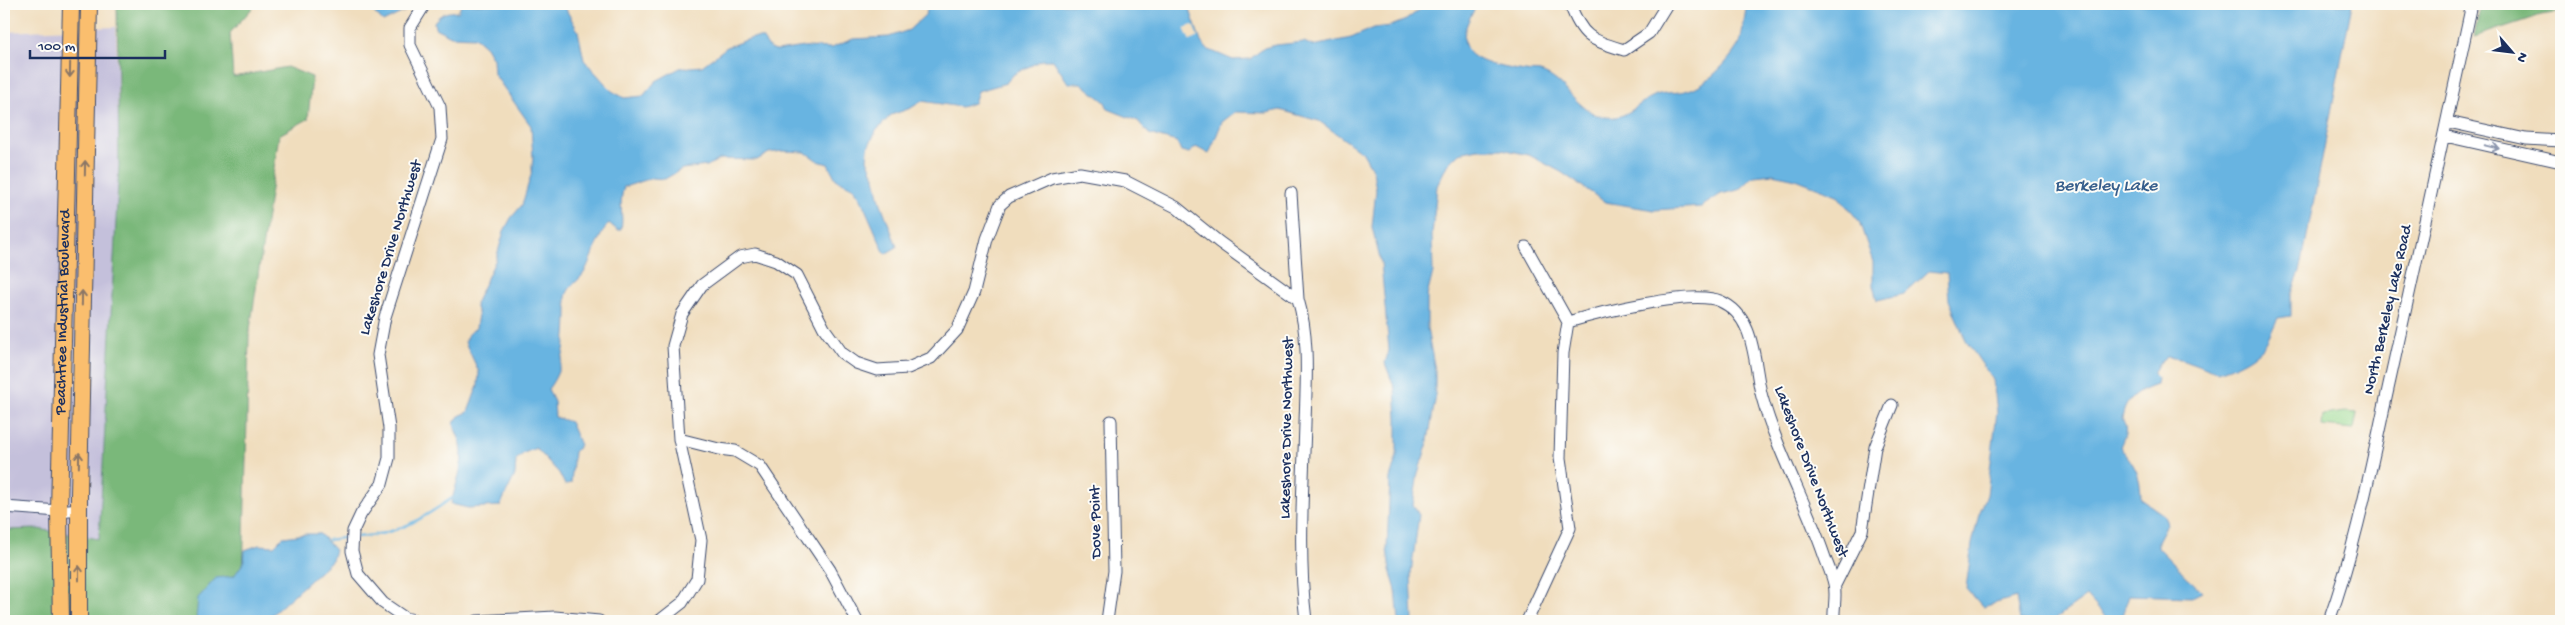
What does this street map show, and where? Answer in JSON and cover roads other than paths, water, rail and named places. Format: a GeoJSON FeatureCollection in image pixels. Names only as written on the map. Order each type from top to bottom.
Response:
{"type":"FeatureCollection","features":[{"type":"Feature","properties":{"kind":"highway","name":"Peachtree Industrial Boulevard"},"geometry":{"type":"LineString","coordinates":[[61,621],[59,511],[71,4]]}},
{"type":"Feature","properties":{"kind":"highway","name":"Peachtree Industrial Boulevard"},"geometry":{"type":"LineString","coordinates":[[79,621],[79,509],[89,4]]}},
{"type":"Feature","properties":{"kind":"street","name":"Lakeshore Drive Northwest"},"geometry":{"type":"LineString","coordinates":[[419,621],[405,618],[383,602],[358,574],[352,551],[353,531],[361,514],[382,484],[389,458],[389,428],[378,355],[385,318],[442,139],[440,107],[410,45],[410,28],[425,4]]}},
{"type":"Feature","properties":{"kind":"street"},"geometry":{"type":"LineString","coordinates":[[1570,4],[1576,20],[1592,40],[1624,50],[1649,33],[1667,4]]}},
{"type":"Feature","properties":{"kind":"street","name":"North Berkeley Lake Road"},"geometry":{"type":"LineString","coordinates":[[2329,621],[2342,585],[2360,514],[2445,136],[2472,4]]}},
{"type":"Feature","properties":{"kind":"street"},"geometry":{"type":"LineString","coordinates":[[2448,122],[2528,139],[2561,141]]}},
{"type":"Feature","properties":{"kind":"street"},"geometry":{"type":"LineString","coordinates":[[2445,136],[2561,162]]}},
{"type":"Feature","properties":{"kind":"street"},"geometry":{"type":"LineString","coordinates":[[2526,155],[2528,139]]}},
{"type":"Feature","properties":{"kind":"street"},"geometry":{"type":"LineString","coordinates":[[659,621],[682,603],[697,579],[701,540],[679,439],[673,346],[682,314],[702,285],[740,257],[755,254],[769,258],[797,275],[824,328],[842,353],[849,358],[878,370],[908,368],[931,358],[957,330],[974,292],[987,239],[1000,205],[1009,197],[1052,178],[1080,173],[1124,181],[1176,207],[1219,242],[1298,299]]}},
{"type":"Feature","properties":{"kind":"street","name":"Lakeshore Drive Northwest"},"geometry":{"type":"LineString","coordinates":[[1291,193],[1298,299],[1306,335],[1302,502],[1303,596],[1306,621]]}},
{"type":"Feature","properties":{"kind":"street"},"geometry":{"type":"LineString","coordinates":[[1526,247],[1568,322],[1563,353],[1560,458],[1570,528],[1527,621]]}},
{"type":"Feature","properties":{"kind":"street","name":"Lakeshore Drive Northwest"},"geometry":{"type":"LineString","coordinates":[[1568,322],[1593,314],[1687,298],[1711,298],[1728,305],[1741,316],[1754,355],[1762,397],[1772,426],[1812,521],[1835,585],[1834,621]]}},
{"type":"Feature","properties":{"kind":"street"},"geometry":{"type":"LineString","coordinates":[[1835,585],[1862,531],[1875,447],[1892,405]]}},
{"type":"Feature","properties":{"kind":"street","name":"Dove Point"},"geometry":{"type":"LineString","coordinates":[[1107,621],[1114,571],[1112,421]]}},
{"type":"Feature","properties":{"kind":"street"},"geometry":{"type":"LineString","coordinates":[[679,439],[719,450],[735,451],[760,466],[830,570],[857,621]]}},
{"type":"Feature","properties":{"kind":"street"},"geometry":{"type":"LineString","coordinates":[[4,507],[59,511],[79,509]]}},
{"type":"Feature","properties":{"kind":"street"},"geometry":{"type":"LineString","coordinates":[[477,621],[555,617],[599,621]]}},
{"type":"Feature","properties":{"kind":"water"},"geometry":{"type":"Polygon","coordinates":[[[369,4],[412,4],[409,9],[383,22],[369,4]]]}},
{"type":"Feature","properties":{"kind":"water","name":"Berkeley Lake"},"geometry":{"type":"Polygon","coordinates":[[[462,4],[563,4],[578,31],[584,60],[612,91],[624,98],[643,96],[656,81],[680,68],[702,66],[727,47],[752,38],[762,38],[770,49],[776,51],[805,47],[831,48],[853,39],[889,37],[909,30],[925,15],[930,4],[1188,4],[1201,42],[1207,49],[1233,60],[1250,59],[1264,48],[1276,45],[1304,42],[1313,46],[1351,38],[1374,28],[1391,26],[1406,20],[1427,4],[1478,4],[1468,22],[1464,35],[1466,46],[1472,54],[1494,65],[1540,72],[1549,76],[1587,109],[1595,114],[1613,117],[1625,114],[1656,95],[1693,89],[1716,73],[1739,44],[1747,4],[2352,4],[2300,272],[2291,295],[2291,316],[2278,318],[2263,347],[2253,355],[2242,362],[2217,372],[2181,359],[2167,357],[2158,364],[2153,374],[2157,378],[2156,385],[2143,390],[2133,397],[2123,413],[2122,420],[2125,430],[2120,447],[2130,459],[2136,471],[2140,483],[2141,499],[2164,515],[2167,524],[2158,541],[2158,547],[2202,592],[2192,597],[2129,595],[2120,621],[2109,621],[2087,596],[2052,621],[2020,621],[2016,597],[1983,607],[1966,588],[1972,544],[1979,514],[1987,495],[1997,412],[1993,380],[1966,341],[1949,300],[1947,273],[1929,271],[1904,294],[1877,300],[1873,286],[1873,262],[1859,221],[1837,195],[1796,179],[1773,174],[1754,176],[1738,190],[1721,194],[1701,207],[1654,210],[1605,202],[1561,172],[1529,155],[1502,149],[1478,149],[1459,153],[1447,165],[1437,186],[1432,235],[1433,272],[1427,296],[1427,329],[1435,370],[1435,401],[1427,446],[1418,473],[1413,505],[1419,515],[1411,573],[1413,621],[1399,621],[1396,590],[1390,570],[1387,549],[1390,478],[1397,456],[1395,389],[1385,363],[1389,350],[1381,263],[1372,227],[1376,190],[1373,171],[1363,153],[1319,121],[1280,110],[1267,113],[1235,112],[1222,122],[1209,154],[1196,147],[1189,153],[1181,151],[1177,142],[1149,134],[1138,121],[1108,109],[1105,102],[1081,83],[1068,83],[1053,60],[1042,60],[1014,74],[1006,83],[978,91],[974,103],[961,107],[922,101],[911,108],[891,115],[876,131],[868,147],[867,159],[897,247],[885,254],[860,197],[854,188],[836,179],[828,164],[818,161],[805,152],[783,151],[769,153],[757,160],[720,159],[707,166],[682,169],[665,179],[652,178],[624,187],[621,199],[621,230],[617,230],[609,223],[599,239],[584,273],[567,293],[564,350],[554,381],[548,389],[554,402],[555,417],[570,422],[580,445],[574,452],[571,483],[565,485],[559,473],[536,448],[524,453],[516,460],[515,475],[500,506],[468,508],[451,504],[462,460],[460,442],[454,423],[459,416],[468,412],[478,385],[479,372],[465,342],[468,334],[476,328],[478,314],[475,304],[496,259],[504,231],[511,218],[522,205],[531,175],[533,158],[531,126],[494,74],[493,59],[486,47],[475,37],[451,36],[435,28],[434,22],[439,16],[447,12],[458,12],[462,4]]]}},
{"type":"Feature","properties":{"kind":"water"},"geometry":{"type":"Polygon","coordinates":[[[320,534],[335,550],[332,560],[265,621],[196,621],[198,598],[216,578],[234,576],[244,562],[245,550],[259,545],[274,546],[283,537],[320,534]]]}},
{"type":"Feature","properties":{"kind":"waterway"},"geometry":{"type":"LineString","coordinates":[[357,537],[396,530],[430,513],[452,498]]}},
{"type":"Feature","properties":{"kind":"waterway"},"geometry":{"type":"LineString","coordinates":[[328,540],[349,537]]}}]}
